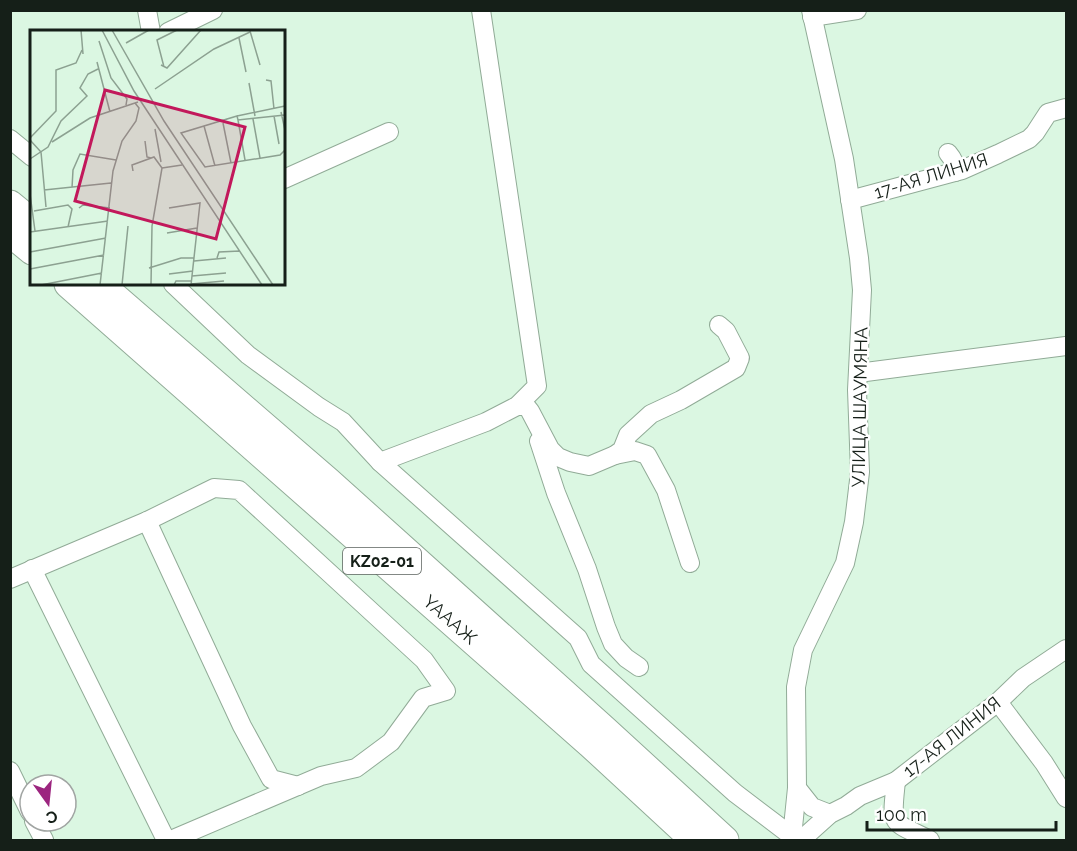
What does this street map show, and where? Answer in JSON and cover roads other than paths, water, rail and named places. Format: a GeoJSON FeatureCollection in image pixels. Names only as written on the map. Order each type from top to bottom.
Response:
{"type":"FeatureCollection","features":[{"type":"Feature","properties":{"kind":"highway"},"geometry":{"type":"LineString","coordinates":[[10,204],[30,220]]}},
{"type":"Feature","properties":{"kind":"highway"},"geometry":{"type":"LineString","coordinates":[[10,233],[30,249]]}},
{"type":"Feature","properties":{"kind":"highway","name":"ҮАААЖ"},"geometry":{"type":"LineString","coordinates":[[69,285],[590,744],[694,840]]}},
{"type":"Feature","properties":{"kind":"highway","name":"ҮАААЖ"},"geometry":{"type":"LineString","coordinates":[[101,285],[328,481],[725,840]]}},
{"type":"Feature","properties":{"kind":"street"},"geometry":{"type":"LineString","coordinates":[[147,10],[151,30]]}},
{"type":"Feature","properties":{"kind":"street"},"geometry":{"type":"LineString","coordinates":[[172,30],[213,10]]}},
{"type":"Feature","properties":{"kind":"street"},"geometry":{"type":"LineString","coordinates":[[380,462],[486,422],[517,406],[537,386],[481,10]]}},
{"type":"Feature","properties":{"kind":"street"},"geometry":{"type":"LineString","coordinates":[[812,14],[857,10]]}},
{"type":"Feature","properties":{"kind":"street","name":"УЛИЦА ШАУМЯНА"},"geometry":{"type":"LineString","coordinates":[[796,839],[798,667],[803,650],[845,564],[859,493],[858,373],[862,290],[840,139],[812,14]]}},
{"type":"Feature","properties":{"kind":"street","name":"17-АЯ ЛИНИЯ"},"geometry":{"type":"LineString","coordinates":[[850,200],[955,172],[998,154],[1029,139],[1035,134],[1048,113],[1066,108]]}},
{"type":"Feature","properties":{"kind":"street"},"geometry":{"type":"LineString","coordinates":[[285,179],[389,132]]}},
{"type":"Feature","properties":{"kind":"street"},"geometry":{"type":"LineString","coordinates":[[10,139],[30,155]]}},
{"type":"Feature","properties":{"kind":"street"},"geometry":{"type":"LineString","coordinates":[[948,153],[953,159],[955,172]]}},
{"type":"Feature","properties":{"kind":"street"},"geometry":{"type":"LineString","coordinates":[[174,285],[248,355],[343,422],[380,462],[578,638],[591,664],[735,793],[796,839]]}},
{"type":"Feature","properties":{"kind":"street"},"geometry":{"type":"LineString","coordinates":[[190,285],[192,303]]}},
{"type":"Feature","properties":{"kind":"street"},"geometry":{"type":"LineString","coordinates":[[615,455],[622,450],[628,435],[651,414],[681,400],[736,368],[740,358],[726,332],[719,325]]}},
{"type":"Feature","properties":{"kind":"street"},"geometry":{"type":"LineString","coordinates":[[858,373],[1066,346]]}},
{"type":"Feature","properties":{"kind":"street"},"geometry":{"type":"LineString","coordinates":[[517,406],[526,406],[549,449],[558,457],[570,462],[589,466],[615,455],[635,451],[648,455],[666,490],[690,563]]}},
{"type":"Feature","properties":{"kind":"street"},"geometry":{"type":"LineString","coordinates":[[537,424],[538,439],[556,493],[587,569],[613,644],[626,658],[639,667]]}},
{"type":"Feature","properties":{"kind":"street"},"geometry":{"type":"LineString","coordinates":[[10,579],[147,521],[214,489],[238,490],[424,660],[446,691],[423,698],[391,742],[356,768],[321,776],[171,840]]}},
{"type":"Feature","properties":{"kind":"street"},"geometry":{"type":"LineString","coordinates":[[147,521],[242,726],[266,770],[272,779],[298,786]]}},
{"type":"Feature","properties":{"kind":"street"},"geometry":{"type":"LineString","coordinates":[[32,569],[166,840]]}},
{"type":"Feature","properties":{"kind":"street","name":"17-АЯ ЛИНИЯ"},"geometry":{"type":"LineString","coordinates":[[796,839],[860,796],[896,781],[998,702],[1023,678],[1066,649]]}},
{"type":"Feature","properties":{"kind":"street"},"geometry":{"type":"LineString","coordinates":[[998,702],[1038,754],[1066,798]]}},
{"type":"Feature","properties":{"kind":"street"},"geometry":{"type":"LineString","coordinates":[[10,771],[18,787]]}},
{"type":"Feature","properties":{"kind":"street"},"geometry":{"type":"LineString","coordinates":[[896,781],[893,817],[898,825],[899,837],[930,840]]}},
{"type":"Feature","properties":{"kind":"street"},"geometry":{"type":"LineString","coordinates":[[797,788],[812,807],[830,814]]}}]}
